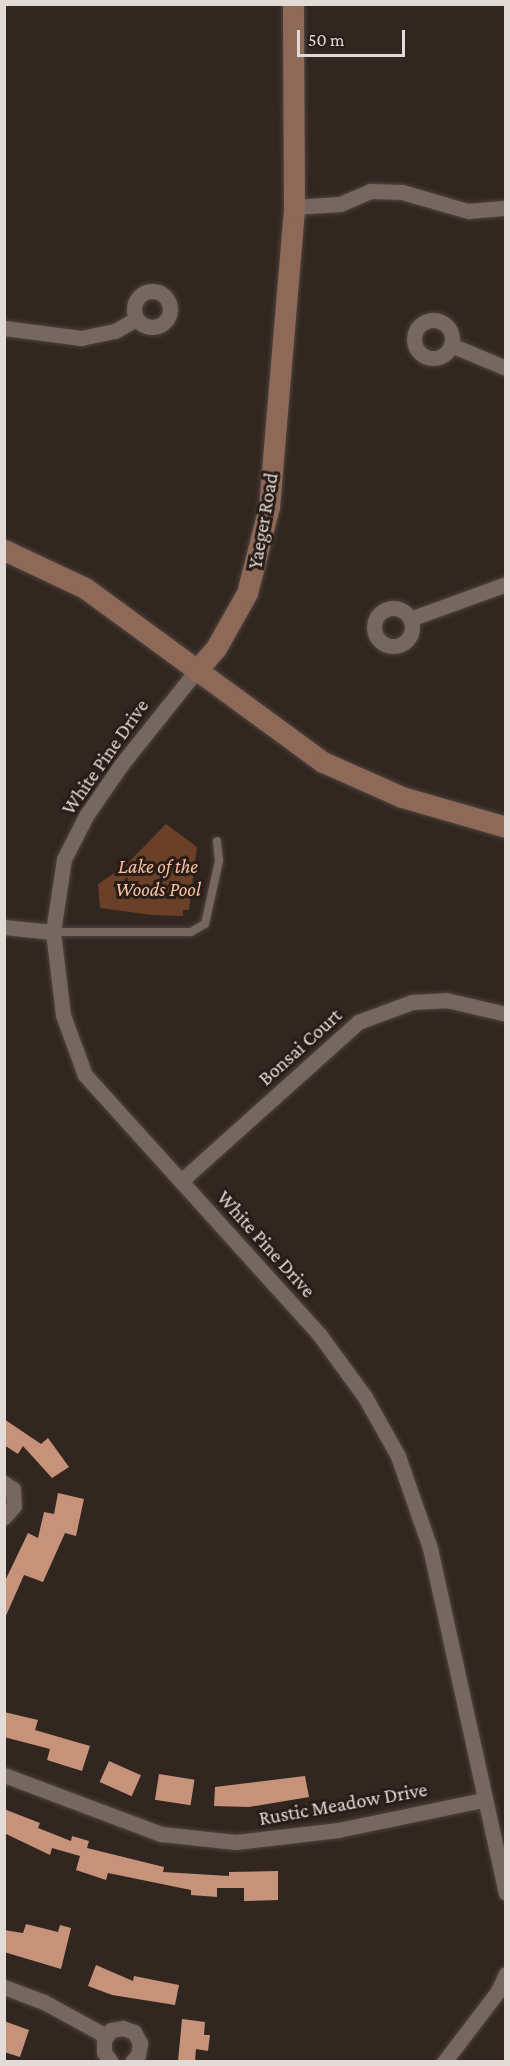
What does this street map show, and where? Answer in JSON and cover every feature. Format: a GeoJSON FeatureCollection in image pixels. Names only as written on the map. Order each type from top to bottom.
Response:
{"type":"FeatureCollection","features":[{"type":"Feature","properties":{"kind":"street","name":"Yaeger Road"},"geometry":{"type":"LineString","coordinates":[[196,671],[238,611],[256,570],[264,539],[294,207],[292,4]]}},
{"type":"Feature","properties":{"kind":"street"},"geometry":{"type":"LineString","coordinates":[[294,207],[339,204],[370,191],[402,192],[468,211],[506,208]]}},
{"type":"Feature","properties":{"kind":"street"},"geometry":{"type":"LineString","coordinates":[[4,328],[81,338],[115,331],[136,319]]}},
{"type":"Feature","properties":{"kind":"street"},"geometry":{"type":"LineString","coordinates":[[451,345],[506,368]]}},
{"type":"Feature","properties":{"kind":"street"},"geometry":{"type":"LineString","coordinates":[[4,550],[85,588],[298,746],[349,776],[402,797],[506,827]]}},
{"type":"Feature","properties":{"kind":"street"},"geometry":{"type":"LineString","coordinates":[[410,619],[506,585]]}},
{"type":"Feature","properties":{"kind":"street","name":"White Pine Drive"},"geometry":{"type":"LineString","coordinates":[[196,671],[121,765],[86,816],[64,859],[53,932],[63,1015],[85,1076],[319,1334],[365,1397],[398,1456],[430,1548],[483,1800],[506,1893]]}},
{"type":"Feature","properties":{"kind":"street"},"geometry":{"type":"LineString","coordinates":[[4,927],[53,932]]}},
{"type":"Feature","properties":{"kind":"street","name":"Bonsai Court"},"geometry":{"type":"LineString","coordinates":[[182,1181],[358,1022],[412,1002],[446,1000],[506,1014]]}},
{"type":"Feature","properties":{"kind":"street"},"geometry":{"type":"LineString","coordinates":[[4,1484],[13,1489],[14,1506],[4,1517]]}},
{"type":"Feature","properties":{"kind":"street","name":"Rustic Meadow Drive"},"geometry":{"type":"LineString","coordinates":[[4,1775],[161,1834],[236,1842],[304,1836],[483,1800]]}},
{"type":"Feature","properties":{"kind":"street"},"geometry":{"type":"LineString","coordinates":[[444,2061],[498,1991],[505,1974]]}},
{"type":"Feature","properties":{"kind":"street"},"geometry":{"type":"LineString","coordinates":[[4,1988],[44,2002],[106,2037]]}},
{"type":"Feature","properties":{"kind":"street"},"geometry":{"type":"LineString","coordinates":[[111,2061],[104,2052],[106,2037],[117,2028],[135,2032],[140,2049],[132,2061]]}},
{"type":"Feature","properties":{"kind":"lane"},"geometry":{"type":"LineString","coordinates":[[53,932],[191,932],[205,924],[219,861],[218,841]]}},
{"type":"Feature","properties":{"kind":"green space","name":"Lake of the Woods Pool"},"geometry":{"type":"Polygon","coordinates":[[[166,824],[197,847],[189,910],[183,910],[183,916],[152,915],[100,908],[98,884],[125,866],[166,824]]]}},
{"type":"Feature","properties":{"kind":"building"},"geometry":{"type":"Polygon","coordinates":[[[4,1419],[41,1444],[48,1438],[69,1467],[52,1478],[23,1446],[18,1454],[4,1445],[4,1419]]]}},
{"type":"Feature","properties":{"kind":"building"},"geometry":{"type":"Polygon","coordinates":[[[58,1493],[84,1499],[76,1536],[65,1533],[43,1582],[24,1575],[4,1620],[4,1583],[28,1533],[38,1538],[44,1512],[54,1514],[58,1493]]]}},
{"type":"Feature","properties":{"kind":"building"},"geometry":{"type":"Polygon","coordinates":[[[4,1712],[38,1720],[35,1730],[90,1746],[82,1771],[47,1760],[50,1749],[4,1737],[4,1712]]]}},
{"type":"Feature","properties":{"kind":"building"},"geometry":{"type":"Polygon","coordinates":[[[109,1761],[141,1775],[132,1796],[100,1782],[109,1761]]]}},
{"type":"Feature","properties":{"kind":"building"},"geometry":{"type":"Polygon","coordinates":[[[159,1774],[195,1780],[190,1805],[155,1800],[159,1774]]]}},
{"type":"Feature","properties":{"kind":"building"},"geometry":{"type":"Polygon","coordinates":[[[305,1776],[309,1797],[249,1807],[214,1806],[215,1787],[305,1776]]]}},
{"type":"Feature","properties":{"kind":"building"},"geometry":{"type":"Polygon","coordinates":[[[4,1809],[40,1823],[38,1828],[71,1841],[72,1836],[89,1841],[87,1848],[164,1867],[163,1872],[229,1876],[229,1872],[278,1871],[278,1900],[244,1901],[244,1888],[217,1888],[217,1897],[191,1895],[191,1890],[108,1873],[106,1880],[76,1870],[80,1856],[52,1848],[50,1855],[4,1833],[4,1809]]]}},
{"type":"Feature","properties":{"kind":"building"},"geometry":{"type":"Polygon","coordinates":[[[26,1924],[58,1932],[60,1925],[71,1928],[61,1969],[4,1952],[4,1930],[23,1933],[26,1924]]]}},
{"type":"Feature","properties":{"kind":"building"},"geometry":{"type":"Polygon","coordinates":[[[96,1965],[133,1981],[134,1976],[179,1985],[175,2005],[112,1995],[88,1986],[96,1965]]]}},
{"type":"Feature","properties":{"kind":"building"},"geometry":{"type":"Polygon","coordinates":[[[182,2019],[205,2022],[204,2035],[210,2035],[208,2051],[196,2049],[195,2061],[178,2061],[182,2019]]]}},
{"type":"Feature","properties":{"kind":"building"},"geometry":{"type":"Polygon","coordinates":[[[4,2021],[29,2030],[20,2057],[4,2052],[4,2021]]]}}]}
